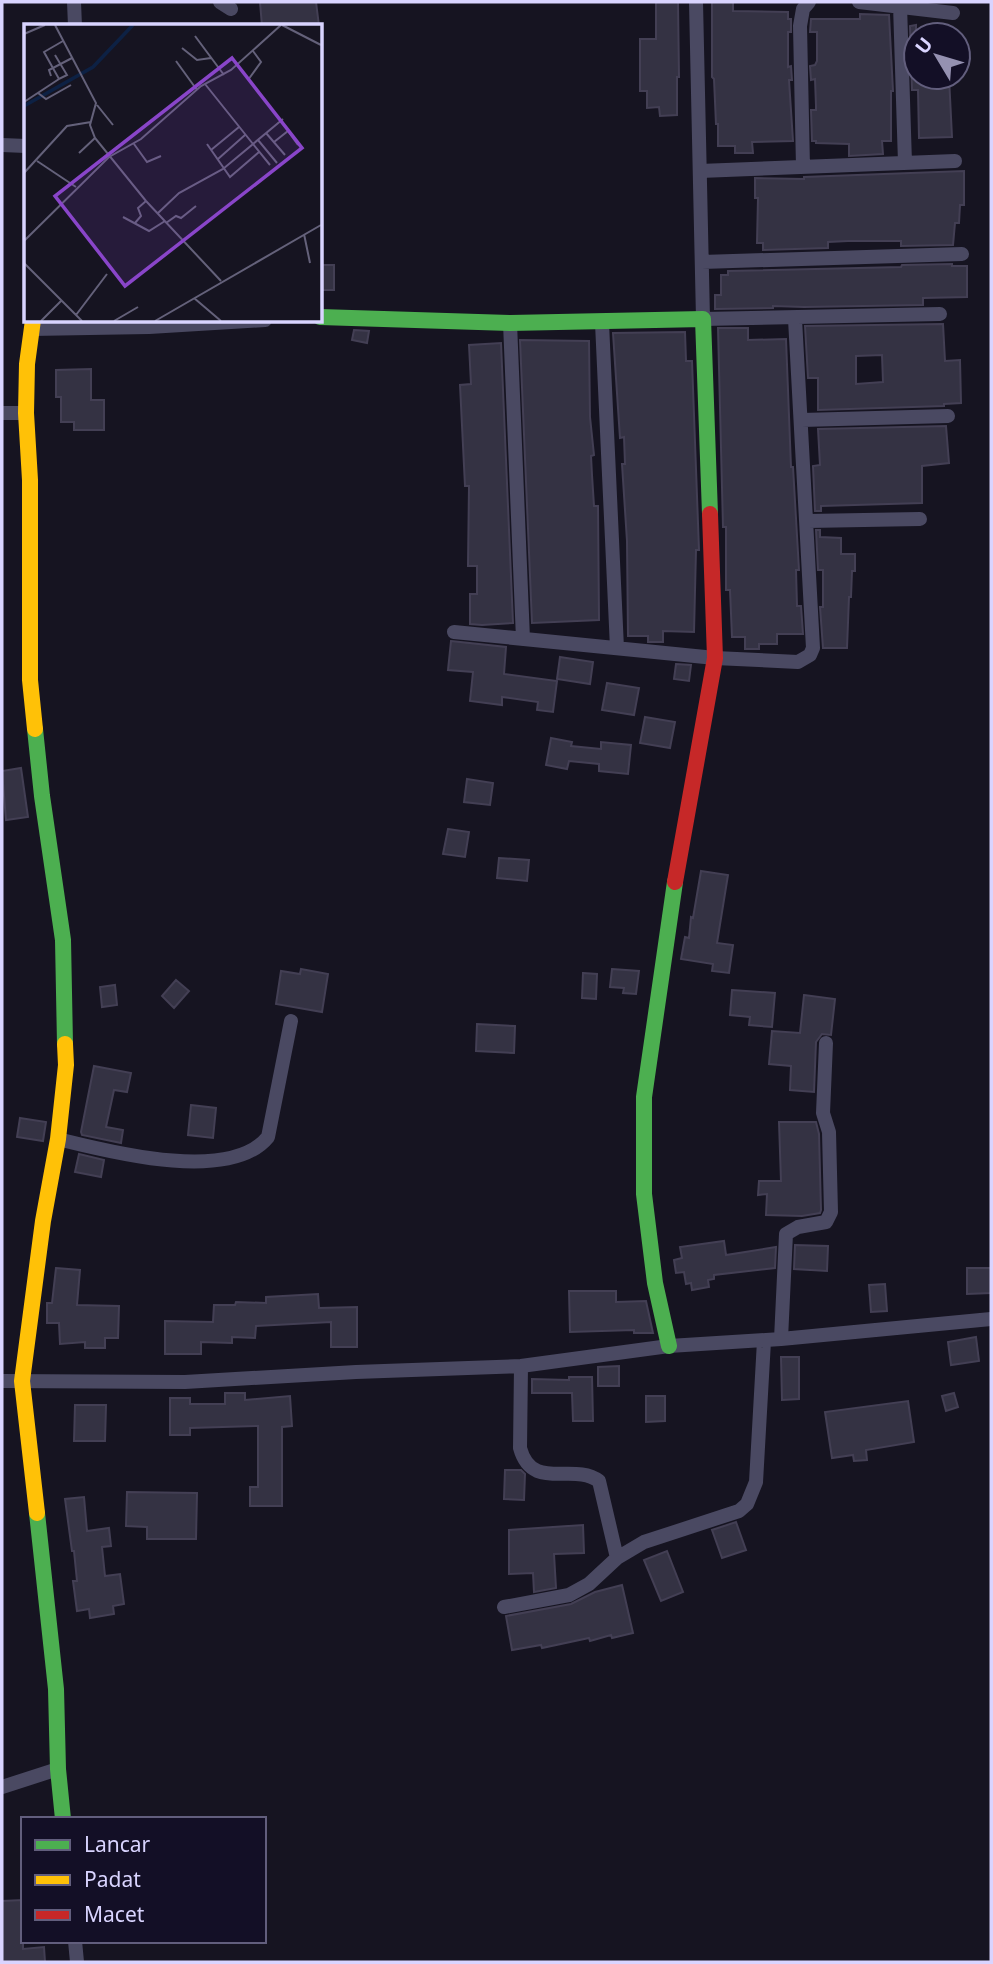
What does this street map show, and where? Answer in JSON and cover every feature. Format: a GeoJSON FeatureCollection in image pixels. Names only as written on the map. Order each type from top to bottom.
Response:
{"type":"FeatureCollection","features":[{"type":"Feature","properties":{"kind":"street"},"geometry":{"type":"LineString","coordinates":[[74,2],[75,24]]}},
{"type":"Feature","properties":{"kind":"street"},"geometry":{"type":"LineString","coordinates":[[669,1346],[655,1283],[644,1194],[644,1097],[674,886],[715,658],[703,319],[696,2]]}},
{"type":"Feature","properties":{"kind":"street"},"geometry":{"type":"LineString","coordinates":[[803,167],[800,26],[803,9],[809,2]]}},
{"type":"Feature","properties":{"kind":"street"},"geometry":{"type":"LineString","coordinates":[[859,2],[953,13]]}},
{"type":"Feature","properties":{"kind":"street"},"geometry":{"type":"LineString","coordinates":[[900,5],[905,163]]}},
{"type":"Feature","properties":{"kind":"street"},"geometry":{"type":"LineString","coordinates":[[2,145],[24,146]]}},
{"type":"Feature","properties":{"kind":"street"},"geometry":{"type":"LineString","coordinates":[[700,171],[955,161]]}},
{"type":"Feature","properties":{"kind":"street"},"geometry":{"type":"LineString","coordinates":[[702,262],[961,254]]}},
{"type":"Feature","properties":{"kind":"street"},"geometry":{"type":"LineString","coordinates":[[322,317],[510,324],[940,314]]}},
{"type":"Feature","properties":{"kind":"street"},"geometry":{"type":"LineString","coordinates":[[454,632],[715,658],[798,662],[810,655],[813,648],[807,521],[794,319]]}},
{"type":"Feature","properties":{"kind":"street"},"geometry":{"type":"LineString","coordinates":[[63,1817],[58,1769],[56,1689],[22,1381],[43,1221],[58,1139],[66,1065],[62,940],[42,796],[30,680],[30,480],[26,413],[32,325],[149,327],[232,322]]}},
{"type":"Feature","properties":{"kind":"street"},"geometry":{"type":"LineString","coordinates":[[602,323],[617,648]]}},
{"type":"Feature","properties":{"kind":"street"},"geometry":{"type":"LineString","coordinates":[[510,324],[523,639]]}},
{"type":"Feature","properties":{"kind":"street"},"geometry":{"type":"LineString","coordinates":[[2,413],[26,413]]}},
{"type":"Feature","properties":{"kind":"street"},"geometry":{"type":"LineString","coordinates":[[802,420],[948,416]]}},
{"type":"Feature","properties":{"kind":"street"},"geometry":{"type":"LineString","coordinates":[[807,521],[920,519]]}},
{"type":"Feature","properties":{"kind":"street"},"geometry":{"type":"LineString","coordinates":[[58,1139],[114,1153],[183,1162],[238,1155],[263,1143],[268,1137],[291,1021]]}},
{"type":"Feature","properties":{"kind":"street"},"geometry":{"type":"LineString","coordinates":[[781,1339],[786,1234],[798,1227],[826,1222],[831,1212],[829,1132],[823,1113],[826,1043]]}},
{"type":"Feature","properties":{"kind":"street"},"geometry":{"type":"LineString","coordinates":[[2,1381],[185,1382],[521,1366],[669,1346],[764,1341],[991,1319]]}},
{"type":"Feature","properties":{"kind":"street"},"geometry":{"type":"LineString","coordinates":[[504,1608],[569,1595],[589,1584],[617,1558],[644,1542],[728,1517],[747,1504],[756,1482],[764,1341]]}},
{"type":"Feature","properties":{"kind":"street"},"geometry":{"type":"LineString","coordinates":[[521,1366],[522,1457],[535,1471],[544,1474],[588,1476],[598,1481],[617,1558]]}},
{"type":"Feature","properties":{"kind":"street"},"geometry":{"type":"LineString","coordinates":[[2,1787],[58,1769]]}},
{"type":"Feature","properties":{"kind":"street"},"geometry":{"type":"LineString","coordinates":[[75,1943],[77,1962]]}},
{"type":"Feature","properties":{"kind":"building"},"geometry":{"type":"Polygon","coordinates":[[[260,2],[316,2],[319,24],[262,24],[260,2]]]}},
{"type":"Feature","properties":{"kind":"building"},"geometry":{"type":"Polygon","coordinates":[[[656,2],[678,2],[677,115],[660,116],[659,107],[647,108],[647,91],[640,91],[640,39],[656,39],[656,2]]]}},
{"type":"Feature","properties":{"kind":"building"},"geometry":{"type":"Polygon","coordinates":[[[712,2],[733,2],[733,11],[788,12],[788,19],[791,19],[791,32],[788,32],[788,67],[791,66],[792,80],[789,80],[793,141],[752,142],[753,153],[735,153],[735,146],[718,146],[712,77],[712,2]]]}},
{"type":"Feature","properties":{"kind":"building"},"geometry":{"type":"Polygon","coordinates":[[[860,14],[889,15],[893,91],[891,141],[882,141],[883,154],[849,156],[849,144],[812,141],[811,110],[816,110],[816,106],[815,79],[811,80],[810,66],[817,61],[817,32],[810,32],[811,19],[860,19],[860,14]]]}},
{"type":"Feature","properties":{"kind":"building"},"geometry":{"type":"Polygon","coordinates":[[[918,91],[950,91],[952,137],[919,138],[918,91]]]}},
{"type":"Feature","properties":{"kind":"building"},"geometry":{"type":"Polygon","coordinates":[[[964,171],[964,205],[960,205],[959,223],[955,223],[953,245],[901,246],[901,241],[848,241],[828,242],[828,248],[763,250],[763,243],[757,243],[758,198],[755,198],[755,178],[804,179],[964,171]]]}},
{"type":"Feature","properties":{"kind":"building"},"geometry":{"type":"Polygon","coordinates":[[[952,264],[967,266],[967,297],[923,298],[923,305],[715,309],[715,295],[721,295],[721,275],[728,275],[728,271],[952,264]]]}},
{"type":"Feature","properties":{"kind":"building"},"geometry":{"type":"Polygon","coordinates":[[[322,265],[334,265],[334,290],[322,290],[322,265]]]}},
{"type":"Feature","properties":{"kind":"building"},"geometry":{"type":"Polygon","coordinates":[[[943,324],[945,361],[960,360],[961,403],[944,406],[818,410],[818,378],[808,378],[805,326],[943,324]],[[882,355],[856,356],[856,384],[883,382],[882,355]]]}},
{"type":"Feature","properties":{"kind":"building"},"geometry":{"type":"Polygon","coordinates":[[[718,328],[748,328],[748,340],[786,339],[791,467],[799,570],[796,570],[797,606],[801,606],[803,634],[777,634],[777,644],[759,644],[759,649],[745,649],[745,637],[732,637],[730,590],[726,590],[726,527],[723,527],[718,328]]]}},
{"type":"Feature","properties":{"kind":"building"},"geometry":{"type":"Polygon","coordinates":[[[354,330],[369,331],[367,343],[352,340],[354,330]]]}},
{"type":"Feature","properties":{"kind":"building"},"geometry":{"type":"Polygon","coordinates":[[[685,332],[686,361],[692,361],[699,550],[696,550],[694,632],[663,631],[663,642],[648,642],[648,636],[628,636],[627,541],[622,464],[625,464],[624,437],[620,438],[613,333],[685,332]]]}},
{"type":"Feature","properties":{"kind":"building"},"geometry":{"type":"Polygon","coordinates":[[[520,340],[589,341],[590,417],[594,455],[591,456],[592,475],[594,506],[598,506],[599,620],[532,623],[520,340]]]}},
{"type":"Feature","properties":{"kind":"building"},"geometry":{"type":"Polygon","coordinates":[[[501,343],[513,623],[470,624],[470,594],[477,594],[477,566],[468,566],[469,486],[465,486],[460,385],[471,384],[469,345],[501,343]]]}},
{"type":"Feature","properties":{"kind":"building"},"geometry":{"type":"Polygon","coordinates":[[[91,369],[91,400],[104,400],[104,430],[74,430],[74,422],[61,422],[61,397],[56,397],[56,370],[91,369]]]}},
{"type":"Feature","properties":{"kind":"building"},"geometry":{"type":"Polygon","coordinates":[[[946,426],[949,463],[922,466],[922,503],[821,506],[821,511],[815,511],[813,466],[820,465],[818,429],[946,426]]]}},
{"type":"Feature","properties":{"kind":"building"},"geometry":{"type":"Polygon","coordinates":[[[816,530],[820,530],[820,537],[841,538],[841,554],[855,554],[855,571],[852,571],[849,597],[847,648],[823,648],[820,607],[823,607],[823,570],[818,570],[816,530]]]}},
{"type":"Feature","properties":{"kind":"building"},"geometry":{"type":"Polygon","coordinates":[[[451,641],[506,647],[504,674],[557,681],[553,712],[537,710],[538,702],[502,697],[502,705],[470,701],[473,672],[448,670],[451,641]]]}},
{"type":"Feature","properties":{"kind":"building"},"geometry":{"type":"Polygon","coordinates":[[[560,657],[593,662],[590,684],[557,679],[560,657]]]}},
{"type":"Feature","properties":{"kind":"building"},"geometry":{"type":"Polygon","coordinates":[[[676,664],[691,665],[689,681],[674,679],[676,664]]]}},
{"type":"Feature","properties":{"kind":"building"},"geometry":{"type":"Polygon","coordinates":[[[607,683],[639,688],[634,715],[602,710],[607,683]]]}},
{"type":"Feature","properties":{"kind":"building"},"geometry":{"type":"Polygon","coordinates":[[[645,717],[675,722],[670,748],[640,743],[645,717]]]}},
{"type":"Feature","properties":{"kind":"building"},"geometry":{"type":"Polygon","coordinates":[[[551,738],[572,742],[571,746],[601,749],[601,742],[631,745],[628,774],[599,771],[599,764],[569,761],[567,769],[546,765],[551,738]]]}},
{"type":"Feature","properties":{"kind":"building"},"geometry":{"type":"Polygon","coordinates":[[[21,768],[28,817],[6,820],[2,771],[21,768]]]}},
{"type":"Feature","properties":{"kind":"building"},"geometry":{"type":"Polygon","coordinates":[[[467,779],[493,783],[490,805],[464,802],[467,779]]]}},
{"type":"Feature","properties":{"kind":"building"},"geometry":{"type":"Polygon","coordinates":[[[448,829],[469,832],[465,857],[443,854],[448,829]]]}},
{"type":"Feature","properties":{"kind":"building"},"geometry":{"type":"Polygon","coordinates":[[[499,858],[529,860],[527,881],[497,878],[499,858]]]}},
{"type":"Feature","properties":{"kind":"building"},"geometry":{"type":"Polygon","coordinates":[[[701,871],[728,875],[717,943],[733,945],[729,973],[712,971],[713,964],[681,959],[685,937],[689,938],[701,871]]]}},
{"type":"Feature","properties":{"kind":"building"},"geometry":{"type":"Polygon","coordinates":[[[301,969],[328,974],[322,1012],[276,1004],[281,971],[300,974],[301,969]]]}},
{"type":"Feature","properties":{"kind":"building"},"geometry":{"type":"Polygon","coordinates":[[[612,969],[639,971],[636,994],[623,993],[624,988],[610,987],[612,969]]]}},
{"type":"Feature","properties":{"kind":"building"},"geometry":{"type":"Polygon","coordinates":[[[583,973],[597,974],[596,999],[582,998],[583,973]]]}},
{"type":"Feature","properties":{"kind":"building"},"geometry":{"type":"Polygon","coordinates":[[[176,980],[189,991],[174,1008],[162,996],[176,980]]]}},
{"type":"Feature","properties":{"kind":"building"},"geometry":{"type":"Polygon","coordinates":[[[115,985],[117,1005],[102,1007],[100,987],[115,985]]]}},
{"type":"Feature","properties":{"kind":"building"},"geometry":{"type":"Polygon","coordinates":[[[732,990],[775,993],[772,1027],[749,1025],[750,1017],[730,1015],[732,990]]]}},
{"type":"Feature","properties":{"kind":"building"},"geometry":{"type":"Polygon","coordinates":[[[804,995],[835,999],[831,1035],[822,1034],[816,1042],[814,1092],[790,1090],[791,1066],[769,1064],[772,1031],[800,1033],[804,995]]]}},
{"type":"Feature","properties":{"kind":"building"},"geometry":{"type":"Polygon","coordinates":[[[477,1024],[515,1026],[514,1053],[476,1051],[477,1024]]]}},
{"type":"Feature","properties":{"kind":"building"},"geometry":{"type":"Polygon","coordinates":[[[94,1066],[131,1073],[127,1092],[114,1090],[106,1127],[123,1130],[121,1143],[82,1135],[94,1066]]]}},
{"type":"Feature","properties":{"kind":"building"},"geometry":{"type":"Polygon","coordinates":[[[191,1105],[216,1108],[213,1138],[188,1135],[191,1105]]]}},
{"type":"Feature","properties":{"kind":"building"},"geometry":{"type":"Polygon","coordinates":[[[20,1118],[46,1122],[43,1141],[17,1137],[20,1118]]]}},
{"type":"Feature","properties":{"kind":"building"},"geometry":{"type":"Polygon","coordinates":[[[779,1122],[816,1122],[819,1134],[820,1213],[802,1216],[766,1215],[767,1194],[758,1195],[759,1181],[781,1181],[779,1122]]]}},
{"type":"Feature","properties":{"kind":"building"},"geometry":{"type":"Polygon","coordinates":[[[79,1154],[104,1160],[101,1177],[75,1172],[79,1154]]]}},
{"type":"Feature","properties":{"kind":"building"},"geometry":{"type":"Polygon","coordinates":[[[724,1241],[726,1255],[776,1247],[775,1268],[714,1275],[714,1279],[708,1280],[709,1287],[692,1290],[691,1283],[686,1284],[684,1272],[676,1273],[674,1260],[682,1258],[680,1247],[724,1241]]]}},
{"type":"Feature","properties":{"kind":"building"},"geometry":{"type":"Polygon","coordinates":[[[795,1245],[828,1246],[827,1271],[794,1269],[795,1245]]]}},
{"type":"Feature","properties":{"kind":"building"},"geometry":{"type":"Polygon","coordinates":[[[56,1268],[80,1270],[77,1305],[119,1306],[118,1338],[105,1338],[105,1348],[85,1348],[85,1342],[60,1344],[59,1323],[47,1323],[47,1303],[52,1303],[56,1268]]]}},
{"type":"Feature","properties":{"kind":"building"},"geometry":{"type":"Polygon","coordinates":[[[967,1268],[991,1268],[991,1293],[967,1294],[967,1268]]]}},
{"type":"Feature","properties":{"kind":"building"},"geometry":{"type":"Polygon","coordinates":[[[885,1284],[887,1311],[871,1312],[869,1285],[885,1284]]]}},
{"type":"Feature","properties":{"kind":"building"},"geometry":{"type":"Polygon","coordinates":[[[569,1291],[616,1291],[616,1302],[646,1301],[653,1333],[634,1333],[634,1330],[570,1332],[569,1291]]]}},
{"type":"Feature","properties":{"kind":"building"},"geometry":{"type":"Polygon","coordinates":[[[318,1294],[319,1308],[357,1307],[357,1347],[331,1347],[331,1322],[256,1326],[255,1338],[232,1337],[232,1343],[201,1342],[201,1354],[165,1354],[165,1321],[213,1322],[214,1305],[235,1305],[236,1302],[266,1303],[266,1297],[318,1294]]]}},
{"type":"Feature","properties":{"kind":"building"},"geometry":{"type":"Polygon","coordinates":[[[976,1337],[979,1361],[951,1365],[948,1342],[976,1337]]]}},
{"type":"Feature","properties":{"kind":"building"},"geometry":{"type":"Polygon","coordinates":[[[781,1357],[799,1357],[799,1399],[782,1400],[781,1357]]]}},
{"type":"Feature","properties":{"kind":"building"},"geometry":{"type":"Polygon","coordinates":[[[619,1366],[619,1386],[598,1386],[598,1367],[619,1366]]]}},
{"type":"Feature","properties":{"kind":"building"},"geometry":{"type":"Polygon","coordinates":[[[569,1377],[592,1377],[593,1421],[573,1421],[572,1393],[532,1393],[532,1379],[569,1380],[569,1377]]]}},
{"type":"Feature","properties":{"kind":"building"},"geometry":{"type":"Polygon","coordinates":[[[225,1393],[245,1393],[245,1400],[290,1396],[292,1426],[282,1427],[282,1506],[250,1506],[250,1487],[258,1487],[258,1426],[190,1428],[190,1435],[170,1435],[170,1398],[190,1398],[190,1404],[225,1404],[225,1393]]]}},
{"type":"Feature","properties":{"kind":"building"},"geometry":{"type":"Polygon","coordinates":[[[954,1393],[958,1407],[946,1411],[942,1396],[954,1393]]]}},
{"type":"Feature","properties":{"kind":"building"},"geometry":{"type":"Polygon","coordinates":[[[646,1396],[665,1396],[665,1421],[646,1422],[646,1396]]]}},
{"type":"Feature","properties":{"kind":"building"},"geometry":{"type":"Polygon","coordinates":[[[908,1401],[914,1442],[866,1450],[867,1460],[854,1461],[853,1455],[832,1458],[825,1412],[908,1401]]]}},
{"type":"Feature","properties":{"kind":"building"},"geometry":{"type":"Polygon","coordinates":[[[75,1405],[106,1405],[105,1441],[74,1441],[75,1405]]]}},
{"type":"Feature","properties":{"kind":"building"},"geometry":{"type":"Polygon","coordinates":[[[505,1470],[521,1470],[525,1474],[524,1500],[504,1499],[505,1470]]]}},
{"type":"Feature","properties":{"kind":"building"},"geometry":{"type":"Polygon","coordinates":[[[127,1492],[197,1493],[196,1539],[147,1539],[147,1527],[126,1526],[127,1492]]]}},
{"type":"Feature","properties":{"kind":"building"},"geometry":{"type":"Polygon","coordinates":[[[84,1497],[87,1531],[109,1528],[111,1546],[102,1547],[105,1576],[120,1574],[124,1604],[113,1606],[114,1614],[90,1618],[89,1609],[77,1611],[73,1581],[77,1581],[74,1551],[65,1499],[84,1497]]]}},
{"type":"Feature","properties":{"kind":"building"},"geometry":{"type":"Polygon","coordinates":[[[736,1522],[746,1550],[722,1558],[712,1530],[736,1522]]]}},
{"type":"Feature","properties":{"kind":"building"},"geometry":{"type":"Polygon","coordinates":[[[583,1525],[584,1553],[554,1554],[556,1588],[534,1592],[533,1573],[509,1574],[509,1530],[583,1525]]]}},
{"type":"Feature","properties":{"kind":"building"},"geometry":{"type":"Polygon","coordinates":[[[667,1551],[683,1592],[661,1601],[644,1560],[667,1551]]]}},
{"type":"Feature","properties":{"kind":"building"},"geometry":{"type":"Polygon","coordinates":[[[622,1585],[633,1633],[590,1641],[589,1638],[542,1648],[541,1645],[512,1650],[506,1616],[571,1604],[595,1592],[622,1585]]]}},
{"type":"Feature","properties":{"kind":"building"},"geometry":{"type":"Polygon","coordinates":[[[21,1900],[23,1949],[44,1947],[45,1962],[2,1962],[2,1901],[21,1900]]]}},
{"type":"Feature","properties":{"kind":"traffic: fast"},"geometry":{"type":"LineString","coordinates":[[322,317],[510,323],[703,319],[710,514]]}},
{"type":"Feature","properties":{"kind":"traffic: fast"},"geometry":{"type":"LineString","coordinates":[[35,729],[63,940],[65,1044]]}},
{"type":"Feature","properties":{"kind":"traffic: fast"},"geometry":{"type":"LineString","coordinates":[[669,1346],[655,1283],[644,1194],[644,1097],[675,882]]}},
{"type":"Feature","properties":{"kind":"traffic: fast"},"geometry":{"type":"LineString","coordinates":[[37,1513],[56,1689],[58,1769],[63,1817]]}},
{"type":"Feature","properties":{"kind":"traffic: slow"},"geometry":{"type":"LineString","coordinates":[[33,322],[27,364],[26,413],[30,480],[30,680],[35,729]]}},
{"type":"Feature","properties":{"kind":"traffic: slow"},"geometry":{"type":"LineString","coordinates":[[37,1513],[22,1381],[43,1221],[58,1139],[66,1065],[65,1044]]}},
{"type":"Feature","properties":{"kind":"traffic: jam"},"geometry":{"type":"LineString","coordinates":[[675,882],[715,658],[710,514]]}}]}
